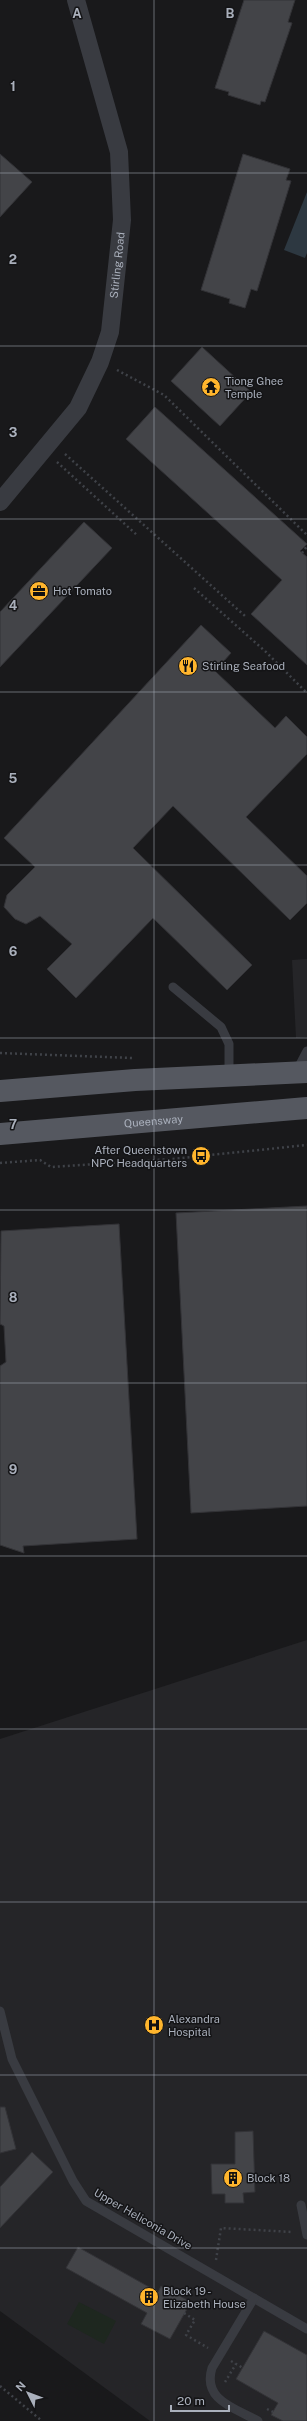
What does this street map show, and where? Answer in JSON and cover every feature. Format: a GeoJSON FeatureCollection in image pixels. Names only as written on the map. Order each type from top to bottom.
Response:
{"type":"FeatureCollection","features":[{"type":"Feature","properties":{"kind":"main road"},"geometry":{"type":"LineString","coordinates":[[0,1091],[135,1080],[229,1077],[301,1072]]}},
{"type":"Feature","properties":{"kind":"main road","name":"Queensway"},"geometry":{"type":"LineString","coordinates":[[0,1134],[307,1108]]}},
{"type":"Feature","properties":{"kind":"street","name":"Stirling Road"},"geometry":{"type":"LineString","coordinates":[[0,502],[78,408],[100,362],[110,332],[122,220],[119,152],[76,0]]}},
{"type":"Feature","properties":{"kind":"lane"},"geometry":{"type":"LineString","coordinates":[[173,987],[221,1026],[229,1044],[229,1077]]}},
{"type":"Feature","properties":{"kind":"lane"},"geometry":{"type":"LineString","coordinates":[[301,1072],[307,1051]]}},
{"type":"Feature","properties":{"kind":"lane","name":"Upper Heliconia Drive"},"geometry":{"type":"LineString","coordinates":[[0,2011],[12,2059],[79,2192],[86,2201],[307,2329]]}},
{"type":"Feature","properties":{"kind":"lane"},"geometry":{"type":"LineString","coordinates":[[301,2205],[307,2234]]}},
{"type":"Feature","properties":{"kind":"lane"},"geometry":{"type":"LineString","coordinates":[[254,2298],[212,2368],[208,2379],[210,2388],[218,2399],[258,2421]]}},
{"type":"Feature","properties":{"kind":"path"},"geometry":{"type":"LineString","coordinates":[[100,362],[164,396],[307,535]]}},
{"type":"Feature","properties":{"kind":"path"},"geometry":{"type":"LineString","coordinates":[[47,446],[138,536]]}},
{"type":"Feature","properties":{"kind":"path"},"geometry":{"type":"LineString","coordinates":[[47,446],[245,616]]}},
{"type":"Feature","properties":{"kind":"path"},"geometry":{"type":"LineString","coordinates":[[302,553],[307,546]]}},
{"type":"Feature","properties":{"kind":"path"},"geometry":{"type":"LineString","coordinates":[[194,588],[266,652],[307,693]]}},
{"type":"Feature","properties":{"kind":"path"},"geometry":{"type":"LineString","coordinates":[[0,1164],[40,1160],[51,1167],[172,1160],[307,1145]]}},
{"type":"Feature","properties":{"kind":"path"},"geometry":{"type":"LineString","coordinates":[[214,2274],[221,2228],[307,2234]]}},
{"type":"Feature","properties":{"kind":"path"},"geometry":{"type":"LineString","coordinates":[[184,2313],[195,2320],[186,2335],[243,2368]]}},
{"type":"Feature","properties":{"kind":"path"},"geometry":{"type":"LineString","coordinates":[[224,2385],[236,2364]]}},
{"type":"Feature","properties":{"kind":"path"},"geometry":{"type":"LineString","coordinates":[[0,2386],[42,2421]]}},
{"type":"Feature","properties":{"kind":"path"},"geometry":{"type":"LineString","coordinates":[[261,2405],[273,2412]]}},
{"type":"Feature","properties":{"kind":"shaded area"},"geometry":{"type":"Polygon","coordinates":[[[307,192],[307,253],[305,258],[284,250],[307,192]]]}},
{"type":"Feature","properties":{"kind":"shaded area"},"geometry":{"type":"Polygon","coordinates":[[[307,959],[307,1037],[296,1038],[292,960],[307,959]]]}},
{"type":"Feature","properties":{"kind":"shaded area","name":"Alexandra Hospital"},"geometry":{"type":"Polygon","coordinates":[[[307,1640],[307,2421],[150,2421],[0,2311],[0,1739],[307,1640]]]}},
{"type":"Feature","properties":{"kind":"shaded area"},"geometry":{"type":"Polygon","coordinates":[[[79,2302],[116,2321],[104,2344],[67,2324],[79,2302]]]}},
{"type":"Feature","properties":{"kind":"building"},"geometry":{"type":"Polygon","coordinates":[[[244,0],[295,0],[288,22],[292,23],[265,102],[261,101],[260,105],[228,95],[229,92],[215,88],[244,0]]]}},
{"type":"Feature","properties":{"kind":"building"},"geometry":{"type":"Polygon","coordinates":[[[0,154],[32,182],[0,217],[0,154]]]}},
{"type":"Feature","properties":{"kind":"building"},"geometry":{"type":"Polygon","coordinates":[[[243,154],[290,169],[286,180],[291,181],[257,291],[251,289],[245,308],[229,303],[230,299],[201,290],[243,154]]]}},
{"type":"Feature","properties":{"kind":"building","name":"Tiong Ghee Temple"},"geometry":{"type":"Polygon","coordinates":[[[202,347],[251,392],[220,426],[171,381],[202,347]]]}},
{"type":"Feature","properties":{"kind":"building"},"geometry":{"type":"Polygon","coordinates":[[[155,407],[307,544],[300,551],[307,557],[307,665],[251,614],[282,580],[126,439],[155,407]]]}},
{"type":"Feature","properties":{"kind":"building"},"geometry":{"type":"Polygon","coordinates":[[[84,522],[112,548],[0,667],[0,612],[84,522]]]}},
{"type":"Feature","properties":{"kind":"building"},"geometry":{"type":"Polygon","coordinates":[[[201,625],[231,653],[215,671],[275,728],[286,716],[307,737],[307,754],[246,817],[307,876],[307,903],[290,920],[173,806],[133,848],[252,965],[227,990],[153,918],[76,998],[47,969],[72,944],[40,916],[26,924],[15,919],[4,907],[7,895],[35,867],[4,838],[201,625]]]}},
{"type":"Feature","properties":{"kind":"building"},"geometry":{"type":"Polygon","coordinates":[[[307,1206],[307,1506],[191,1513],[176,1213],[307,1206]]]}},
{"type":"Feature","properties":{"kind":"building"},"geometry":{"type":"Polygon","coordinates":[[[119,1224],[137,1539],[23,1546],[24,1553],[0,1545],[0,1366],[6,1362],[4,1326],[0,1324],[1,1231],[119,1224]]]}},
{"type":"Feature","properties":{"kind":"building"},"geometry":{"type":"Polygon","coordinates":[[[0,2107],[5,2107],[16,2149],[0,2153],[0,2107]]]}},
{"type":"Feature","properties":{"kind":"building","name":"Block 18"},"geometry":{"type":"Polygon","coordinates":[[[253,2131],[255,2192],[243,2193],[244,2203],[225,2203],[225,2194],[212,2194],[211,2164],[235,2164],[235,2132],[253,2131]]]}},
{"type":"Feature","properties":{"kind":"building"},"geometry":{"type":"Polygon","coordinates":[[[32,2152],[53,2172],[0,2228],[0,2187],[32,2152]]]}},
{"type":"Feature","properties":{"kind":"building","name":"Block 19 - Elizabeth House"},"geometry":{"type":"Polygon","coordinates":[[[78,2247],[158,2292],[161,2286],[191,2302],[170,2339],[141,2324],[147,2313],[66,2268],[78,2247]]]}},
{"type":"Feature","properties":{"kind":"building"},"geometry":{"type":"Polygon","coordinates":[[[264,2331],[307,2355],[307,2421],[283,2421],[271,2415],[278,2403],[236,2379],[264,2331]]]}},
{"type":"Feature","properties":{"kind":"place","name":"Tiong Ghee Temple"},"geometry":{"type":"Point","coordinates":[211,387]}},
{"type":"Feature","properties":{"kind":"place","name":"Hot Tomato"},"geometry":{"type":"Point","coordinates":[39,591]}},
{"type":"Feature","properties":{"kind":"place","name":"Stirling Seafood"},"geometry":{"type":"Point","coordinates":[188,666]}},
{"type":"Feature","properties":{"kind":"place","name":"After Queenstown NPC Headquarters"},"geometry":{"type":"Point","coordinates":[201,1156]}},
{"type":"Feature","properties":{"kind":"place","name":"Alexandra Hospital"},"geometry":{"type":"Point","coordinates":[154,2025]}},
{"type":"Feature","properties":{"kind":"place","name":"Block 18"},"geometry":{"type":"Point","coordinates":[233,2178]}},
{"type":"Feature","properties":{"kind":"place","name":"Block 19 - Elizabeth House"},"geometry":{"type":"Point","coordinates":[149,2297]}}]}
